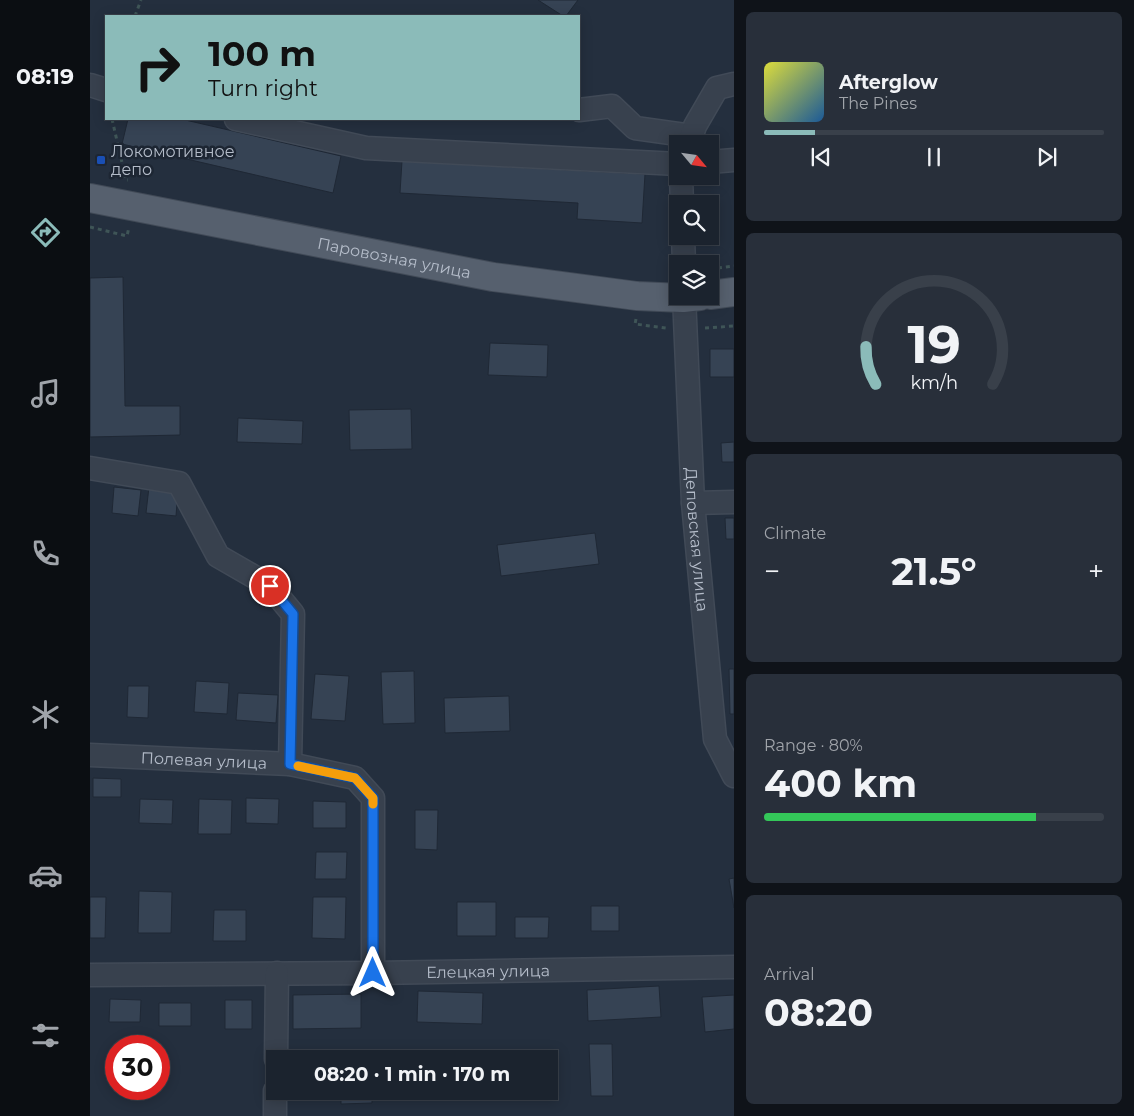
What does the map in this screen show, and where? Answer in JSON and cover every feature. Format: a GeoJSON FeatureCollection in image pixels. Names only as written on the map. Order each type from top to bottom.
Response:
{"type":"FeatureCollection","features":[{"type":"Feature","properties":{"kind":"main road","name":"Паровозная улица"},"geometry":{"type":"LineString","coordinates":[[90,198],[492,277],[637,296],[669,297]]}},
{"type":"Feature","properties":{"kind":"main road"},"geometry":{"type":"LineString","coordinates":[[719,294],[734,292]]}},
{"type":"Feature","properties":{"kind":"street"},"geometry":{"type":"LineString","coordinates":[[692,135],[717,88],[734,84]]}},
{"type":"Feature","properties":{"kind":"street"},"geometry":{"type":"LineString","coordinates":[[90,85],[105,90]]}},
{"type":"Feature","properties":{"kind":"street"},"geometry":{"type":"LineString","coordinates":[[580,110],[612,106],[623,119],[635,128],[669,135]]}},
{"type":"Feature","properties":{"kind":"street"},"geometry":{"type":"LineString","coordinates":[[240,120],[366,148],[669,164]]}},
{"type":"Feature","properties":{"kind":"street"},"geometry":{"type":"LineString","coordinates":[[719,161],[734,160]]}},
{"type":"Feature","properties":{"kind":"street","name":"Деповская улица"},"geometry":{"type":"LineString","coordinates":[[689,305],[693,503],[714,740],[734,776]]}},
{"type":"Feature","properties":{"kind":"street"},"geometry":{"type":"LineString","coordinates":[[90,468],[179,483],[218,556],[270,586],[293,614],[290,764]]}},
{"type":"Feature","properties":{"kind":"street"},"geometry":{"type":"LineString","coordinates":[[693,503],[734,502]]}},
{"type":"Feature","properties":{"kind":"street","name":"Полевая улица"},"geometry":{"type":"LineString","coordinates":[[90,755],[290,764],[355,778],[373,798],[373,973]]}},
{"type":"Feature","properties":{"kind":"street","name":"Елецкая улица"},"geometry":{"type":"LineString","coordinates":[[90,975],[373,973],[734,967]]}},
{"type":"Feature","properties":{"kind":"street"},"geometry":{"type":"LineString","coordinates":[[276,1050],[277,973]]}},
{"type":"Feature","properties":{"kind":"street"},"geometry":{"type":"LineString","coordinates":[[275,1100],[275,1116]]}},
{"type":"Feature","properties":{"kind":"path"},"geometry":{"type":"LineString","coordinates":[[135,15],[141,0]]}},
{"type":"Feature","properties":{"kind":"path"},"geometry":{"type":"LineString","coordinates":[[112,120],[126,180],[135,182]]}},
{"type":"Feature","properties":{"kind":"path"},"geometry":{"type":"LineString","coordinates":[[719,268],[734,266]]}},
{"type":"Feature","properties":{"kind":"building"},"geometry":{"type":"Polygon","coordinates":[[[538,0],[578,0],[567,15],[561,15],[538,0]]]}},
{"type":"Feature","properties":{"kind":"building"},"geometry":{"type":"Polygon","coordinates":[[[128,120],[185,120],[341,156],[333,193],[122,144],[128,120]]]}},
{"type":"Feature","properties":{"kind":"building"},"geometry":{"type":"Polygon","coordinates":[[[402,161],[645,174],[642,223],[577,219],[578,203],[400,193],[402,161]]]}},
{"type":"Feature","properties":{"kind":"building"},"geometry":{"type":"Polygon","coordinates":[[[123,277],[125,406],[180,406],[180,435],[90,437],[90,278],[123,277]]]}},
{"type":"Feature","properties":{"kind":"building"},"geometry":{"type":"Polygon","coordinates":[[[490,343],[548,345],[547,377],[488,375],[490,343]]]}},
{"type":"Feature","properties":{"kind":"building"},"geometry":{"type":"Polygon","coordinates":[[[710,349],[734,349],[734,377],[710,377],[710,349]]]}},
{"type":"Feature","properties":{"kind":"building"},"geometry":{"type":"Polygon","coordinates":[[[411,409],[412,449],[350,450],[349,410],[411,409]]]}},
{"type":"Feature","properties":{"kind":"building"},"geometry":{"type":"Polygon","coordinates":[[[238,418],[303,421],[302,444],[237,442],[238,418]]]}},
{"type":"Feature","properties":{"kind":"building"},"geometry":{"type":"Polygon","coordinates":[[[734,442],[734,462],[722,462],[721,443],[734,442]]]}},
{"type":"Feature","properties":{"kind":"building"},"geometry":{"type":"Polygon","coordinates":[[[114,487],[141,490],[138,516],[112,513],[114,487]]]}},
{"type":"Feature","properties":{"kind":"building"},"geometry":{"type":"Polygon","coordinates":[[[149,487],[178,490],[176,516],[146,513],[149,487]]]}},
{"type":"Feature","properties":{"kind":"building"},"geometry":{"type":"Polygon","coordinates":[[[725,518],[734,518],[734,539],[726,539],[725,518]]]}},
{"type":"Feature","properties":{"kind":"building"},"geometry":{"type":"Polygon","coordinates":[[[595,533],[599,564],[501,576],[497,545],[595,533]]]}},
{"type":"Feature","properties":{"kind":"building"},"geometry":{"type":"Polygon","coordinates":[[[729,669],[734,669],[734,714],[730,714],[729,669]]]}},
{"type":"Feature","properties":{"kind":"building"},"geometry":{"type":"Polygon","coordinates":[[[414,671],[415,723],[383,724],[381,672],[414,671]]]}},
{"type":"Feature","properties":{"kind":"building"},"geometry":{"type":"Polygon","coordinates":[[[315,674],[349,676],[345,721],[311,719],[315,674]]]}},
{"type":"Feature","properties":{"kind":"building"},"geometry":{"type":"Polygon","coordinates":[[[196,681],[229,683],[227,714],[194,712],[196,681]]]}},
{"type":"Feature","properties":{"kind":"building"},"geometry":{"type":"Polygon","coordinates":[[[128,686],[149,686],[148,718],[127,717],[128,686]]]}},
{"type":"Feature","properties":{"kind":"building"},"geometry":{"type":"Polygon","coordinates":[[[238,693],[278,695],[276,723],[236,720],[238,693]]]}},
{"type":"Feature","properties":{"kind":"building"},"geometry":{"type":"Polygon","coordinates":[[[509,696],[510,731],[445,733],[444,698],[509,696]]]}},
{"type":"Feature","properties":{"kind":"building"},"geometry":{"type":"Polygon","coordinates":[[[93,778],[121,779],[121,797],[93,797],[93,778]]]}},
{"type":"Feature","properties":{"kind":"building"},"geometry":{"type":"Polygon","coordinates":[[[246,798],[279,799],[278,824],[246,823],[246,798]]]}},
{"type":"Feature","properties":{"kind":"building"},"geometry":{"type":"Polygon","coordinates":[[[140,799],[173,800],[172,824],[139,823],[140,799]]]}},
{"type":"Feature","properties":{"kind":"building"},"geometry":{"type":"Polygon","coordinates":[[[199,799],[232,800],[231,834],[198,834],[199,799]]]}},
{"type":"Feature","properties":{"kind":"building"},"geometry":{"type":"Polygon","coordinates":[[[313,801],[346,802],[346,828],[313,828],[313,801]]]}},
{"type":"Feature","properties":{"kind":"building"},"geometry":{"type":"Polygon","coordinates":[[[415,810],[438,810],[437,850],[415,849],[415,810]]]}},
{"type":"Feature","properties":{"kind":"building"},"geometry":{"type":"Polygon","coordinates":[[[316,852],[347,852],[346,879],[315,879],[316,852]]]}},
{"type":"Feature","properties":{"kind":"building"},"geometry":{"type":"Polygon","coordinates":[[[734,878],[734,908],[729,879],[734,878]]]}},
{"type":"Feature","properties":{"kind":"building"},"geometry":{"type":"Polygon","coordinates":[[[139,891],[172,892],[171,933],[138,933],[139,891]]]}},
{"type":"Feature","properties":{"kind":"building"},"geometry":{"type":"Polygon","coordinates":[[[90,897],[106,897],[105,938],[90,938],[90,897]]]}},
{"type":"Feature","properties":{"kind":"building"},"geometry":{"type":"Polygon","coordinates":[[[313,897],[346,897],[345,939],[312,938],[313,897]]]}},
{"type":"Feature","properties":{"kind":"building"},"geometry":{"type":"Polygon","coordinates":[[[457,902],[496,902],[496,936],[457,936],[457,902]]]}},
{"type":"Feature","properties":{"kind":"building"},"geometry":{"type":"Polygon","coordinates":[[[591,906],[619,906],[619,931],[591,931],[591,906]]]}},
{"type":"Feature","properties":{"kind":"building"},"geometry":{"type":"Polygon","coordinates":[[[214,910],[246,910],[246,941],[213,941],[214,910]]]}},
{"type":"Feature","properties":{"kind":"building"},"geometry":{"type":"Polygon","coordinates":[[[515,917],[549,917],[548,938],[515,938],[515,917]]]}},
{"type":"Feature","properties":{"kind":"building"},"geometry":{"type":"Polygon","coordinates":[[[659,986],[661,1017],[588,1021],[587,990],[659,986]]]}},
{"type":"Feature","properties":{"kind":"building"},"geometry":{"type":"Polygon","coordinates":[[[418,991],[483,993],[482,1024],[417,1022],[418,991]]]}},
{"type":"Feature","properties":{"kind":"building"},"geometry":{"type":"Polygon","coordinates":[[[361,994],[361,1028],[293,1029],[293,995],[361,994]]]}},
{"type":"Feature","properties":{"kind":"building"},"geometry":{"type":"Polygon","coordinates":[[[734,995],[734,1029],[705,1032],[702,997],[734,995]]]}},
{"type":"Feature","properties":{"kind":"building"},"geometry":{"type":"Polygon","coordinates":[[[110,999],[141,1000],[140,1022],[109,1022],[110,999]]]}},
{"type":"Feature","properties":{"kind":"building"},"geometry":{"type":"Polygon","coordinates":[[[225,1000],[252,1000],[252,1029],[225,1029],[225,1000]]]}},
{"type":"Feature","properties":{"kind":"building"},"geometry":{"type":"Polygon","coordinates":[[[159,1003],[191,1003],[191,1026],[159,1026],[159,1003]]]}},
{"type":"Feature","properties":{"kind":"building"},"geometry":{"type":"Polygon","coordinates":[[[589,1044],[612,1044],[613,1096],[591,1096],[589,1044]]]}},
{"type":"Feature","properties":{"kind":"building"},"geometry":{"type":"Polygon","coordinates":[[[341,1100],[372,1100],[372,1103],[341,1104],[341,1100]]]}},
{"type":"Feature","properties":{"kind":"slow traffic"},"geometry":{"type":"LineString","coordinates":[[298,766],[355,778],[373,798],[373,804]]}},
{"type":"Feature","properties":{"kind":"place","name":"Локомотивное депо"},"geometry":{"type":"Point","coordinates":[101,160]}},
{"type":"Feature","properties":{"kind":"route"},"geometry":{"type":"LineString","coordinates":[[270,586],[293,614],[290,764],[355,778],[373,798],[373,973]]}}]}
